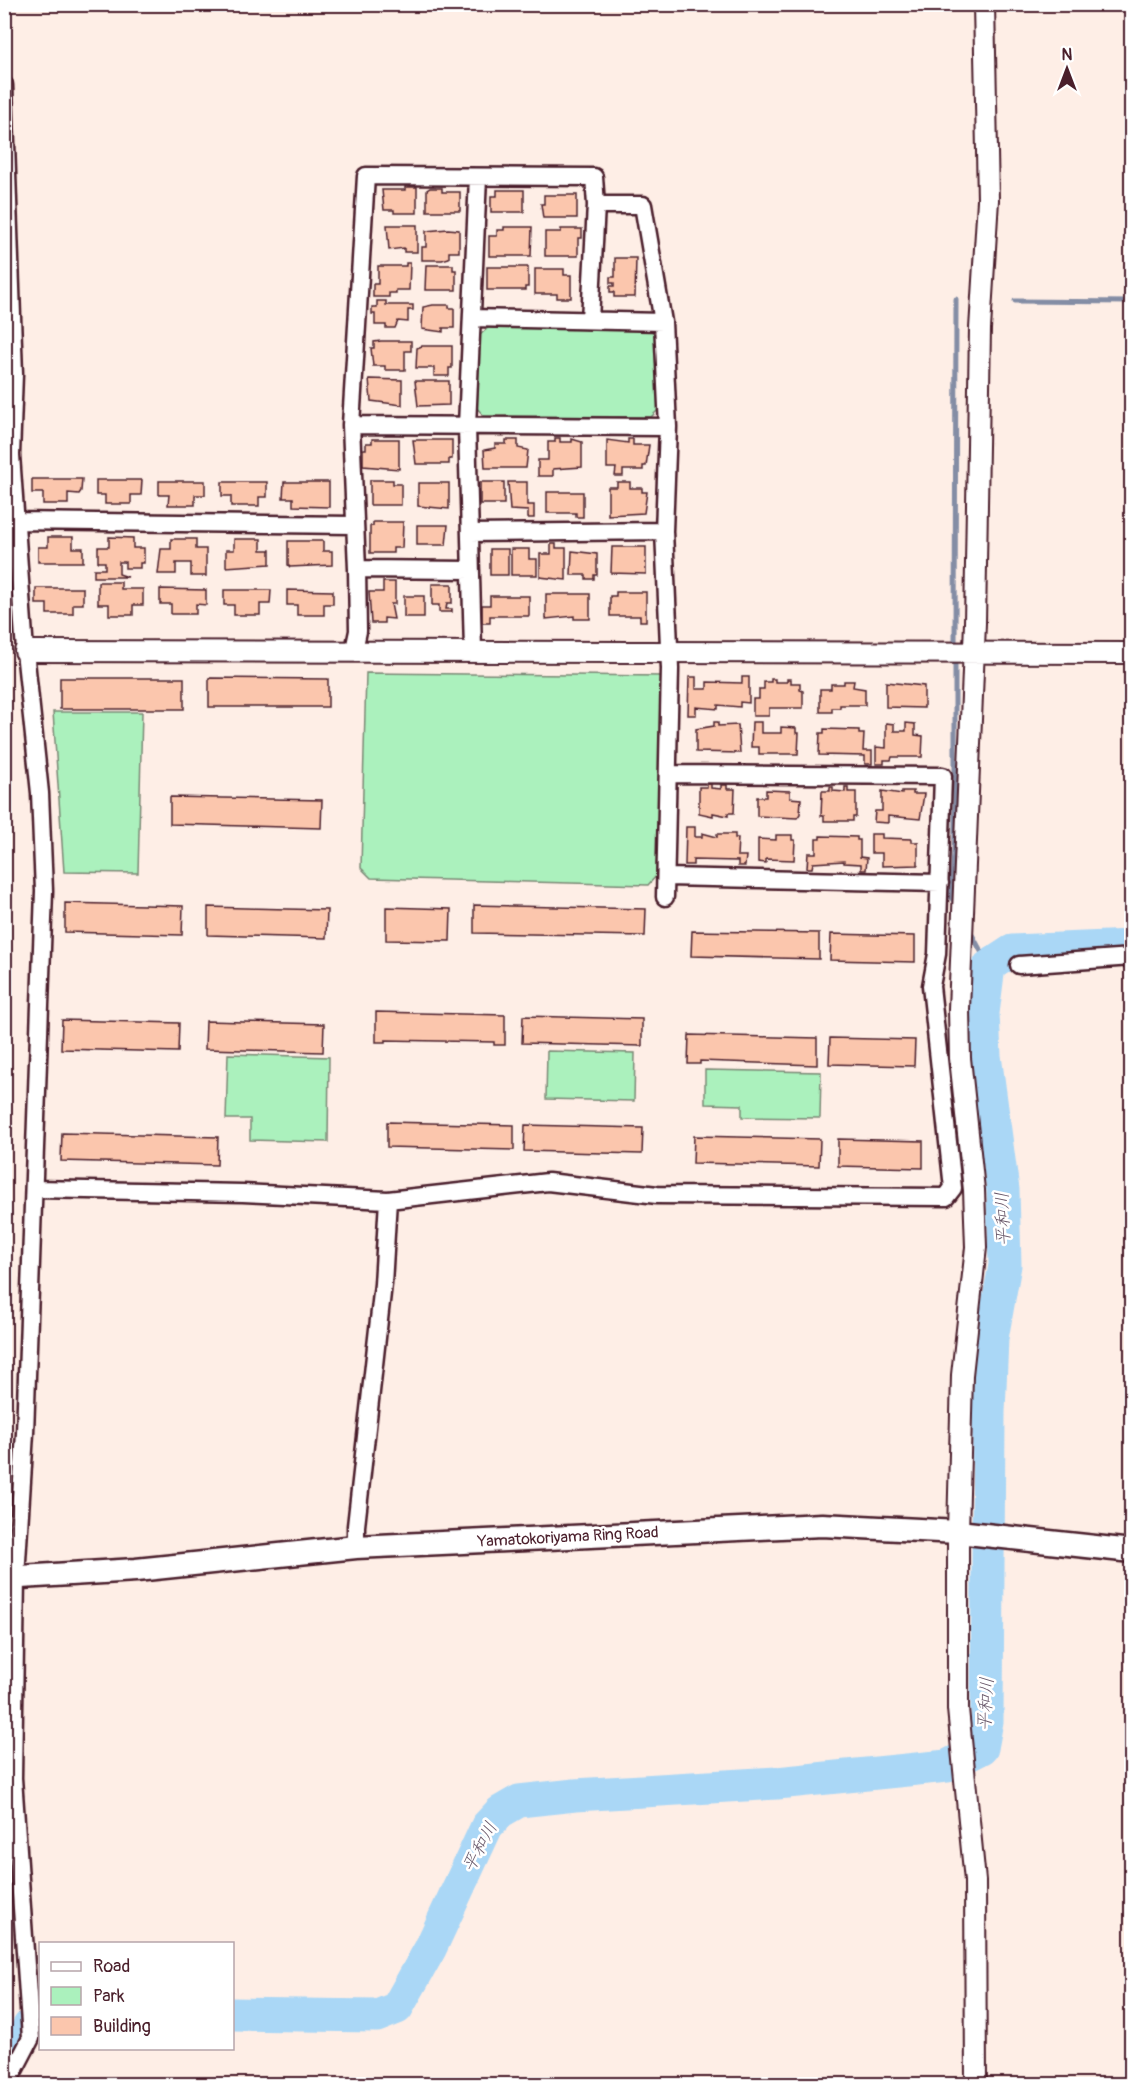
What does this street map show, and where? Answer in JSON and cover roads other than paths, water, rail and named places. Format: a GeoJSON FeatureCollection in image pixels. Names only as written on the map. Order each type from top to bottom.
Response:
{"type":"FeatureCollection","features":[{"type":"Feature","properties":{"kind":"main road","name":"Yamatokoriyama Ring Road"},"geometry":{"type":"LineString","coordinates":[[10,1577],[136,1570],[356,1547],[822,1525],[982,1534],[1131,1551]]}},
{"type":"Feature","properties":{"kind":"street"},"geometry":{"type":"LineString","coordinates":[[976,2085],[977,1953],[970,1827],[958,1709],[958,1532],[962,1375],[976,1247],[974,1190],[960,1058],[961,935],[975,623],[980,329],[987,200],[984,4]]}},
{"type":"Feature","properties":{"kind":"street"},"geometry":{"type":"LineString","coordinates":[[4,85],[14,350],[11,455],[25,651],[40,793],[44,891],[25,1433],[10,1577],[13,1778],[31,2038],[7,2085]]}},
{"type":"Feature","properties":{"kind":"street"},"geometry":{"type":"LineString","coordinates":[[354,650],[357,631],[357,569],[353,525],[351,425],[366,177],[594,177],[596,205],[590,320]]}},
{"type":"Feature","properties":{"kind":"street"},"geometry":{"type":"LineString","coordinates":[[473,650],[467,426],[478,177]]}},
{"type":"Feature","properties":{"kind":"street"},"geometry":{"type":"LineString","coordinates":[[596,205],[643,205],[663,322],[668,426],[664,531],[670,651],[665,897]]}},
{"type":"Feature","properties":{"kind":"street"},"geometry":{"type":"LineString","coordinates":[[472,318],[663,322]]}},
{"type":"Feature","properties":{"kind":"street"},"geometry":{"type":"LineString","coordinates":[[351,425],[668,426]]}},
{"type":"Feature","properties":{"kind":"street"},"geometry":{"type":"LineString","coordinates":[[15,521],[353,525]]}},
{"type":"Feature","properties":{"kind":"street"},"geometry":{"type":"LineString","coordinates":[[470,533],[664,531]]}},
{"type":"Feature","properties":{"kind":"street"},"geometry":{"type":"LineString","coordinates":[[357,569],[471,570]]}},
{"type":"Feature","properties":{"kind":"street"},"geometry":{"type":"LineString","coordinates":[[25,651],[1131,652]]}},
{"type":"Feature","properties":{"kind":"street"},"geometry":{"type":"LineString","coordinates":[[35,1189],[255,1193],[388,1200],[548,1182],[657,1195],[946,1197],[954,1188],[931,986],[937,954],[943,776],[669,774]]}},
{"type":"Feature","properties":{"kind":"street"},"geometry":{"type":"LineString","coordinates":[[666,877],[940,883]]}},
{"type":"Feature","properties":{"kind":"street"},"geometry":{"type":"LineString","coordinates":[[1020,965],[1131,957]]}},
{"type":"Feature","properties":{"kind":"street"},"geometry":{"type":"LineString","coordinates":[[356,1547],[356,1526],[383,1284],[388,1200]]}},
{"type":"Feature","properties":{"kind":"waterway"},"geometry":{"type":"LineString","coordinates":[[955,649],[956,299]]}},
{"type":"Feature","properties":{"kind":"waterway"},"geometry":{"type":"LineString","coordinates":[[1015,301],[1132,302]]}},
{"type":"Feature","properties":{"kind":"waterway"},"geometry":{"type":"LineString","coordinates":[[6,504],[12,624]]}},
{"type":"Feature","properties":{"kind":"waterway"},"geometry":{"type":"LineString","coordinates":[[955,658],[955,836],[951,897],[956,905]]}},
{"type":"Feature","properties":{"kind":"waterway"},"geometry":{"type":"LineString","coordinates":[[969,929],[989,966]]}},
{"type":"Feature","properties":{"kind":"waterway","name":"平和川"},"geometry":{"type":"LineString","coordinates":[[234,2014],[377,2016],[397,2008],[430,1949],[487,1826],[500,1812],[519,1801],[575,1795],[777,1783],[947,1766],[982,1748],[987,1721],[989,1412],[992,1338],[1005,1265],[1003,1190],[985,1056],[983,1013],[989,966],[1012,951],[1132,946]]}},
{"type":"Feature","properties":{"kind":"waterway","name":"平和川"},"geometry":{"type":"LineString","coordinates":[[4,2067],[29,2026],[39,2016]]}}]}
